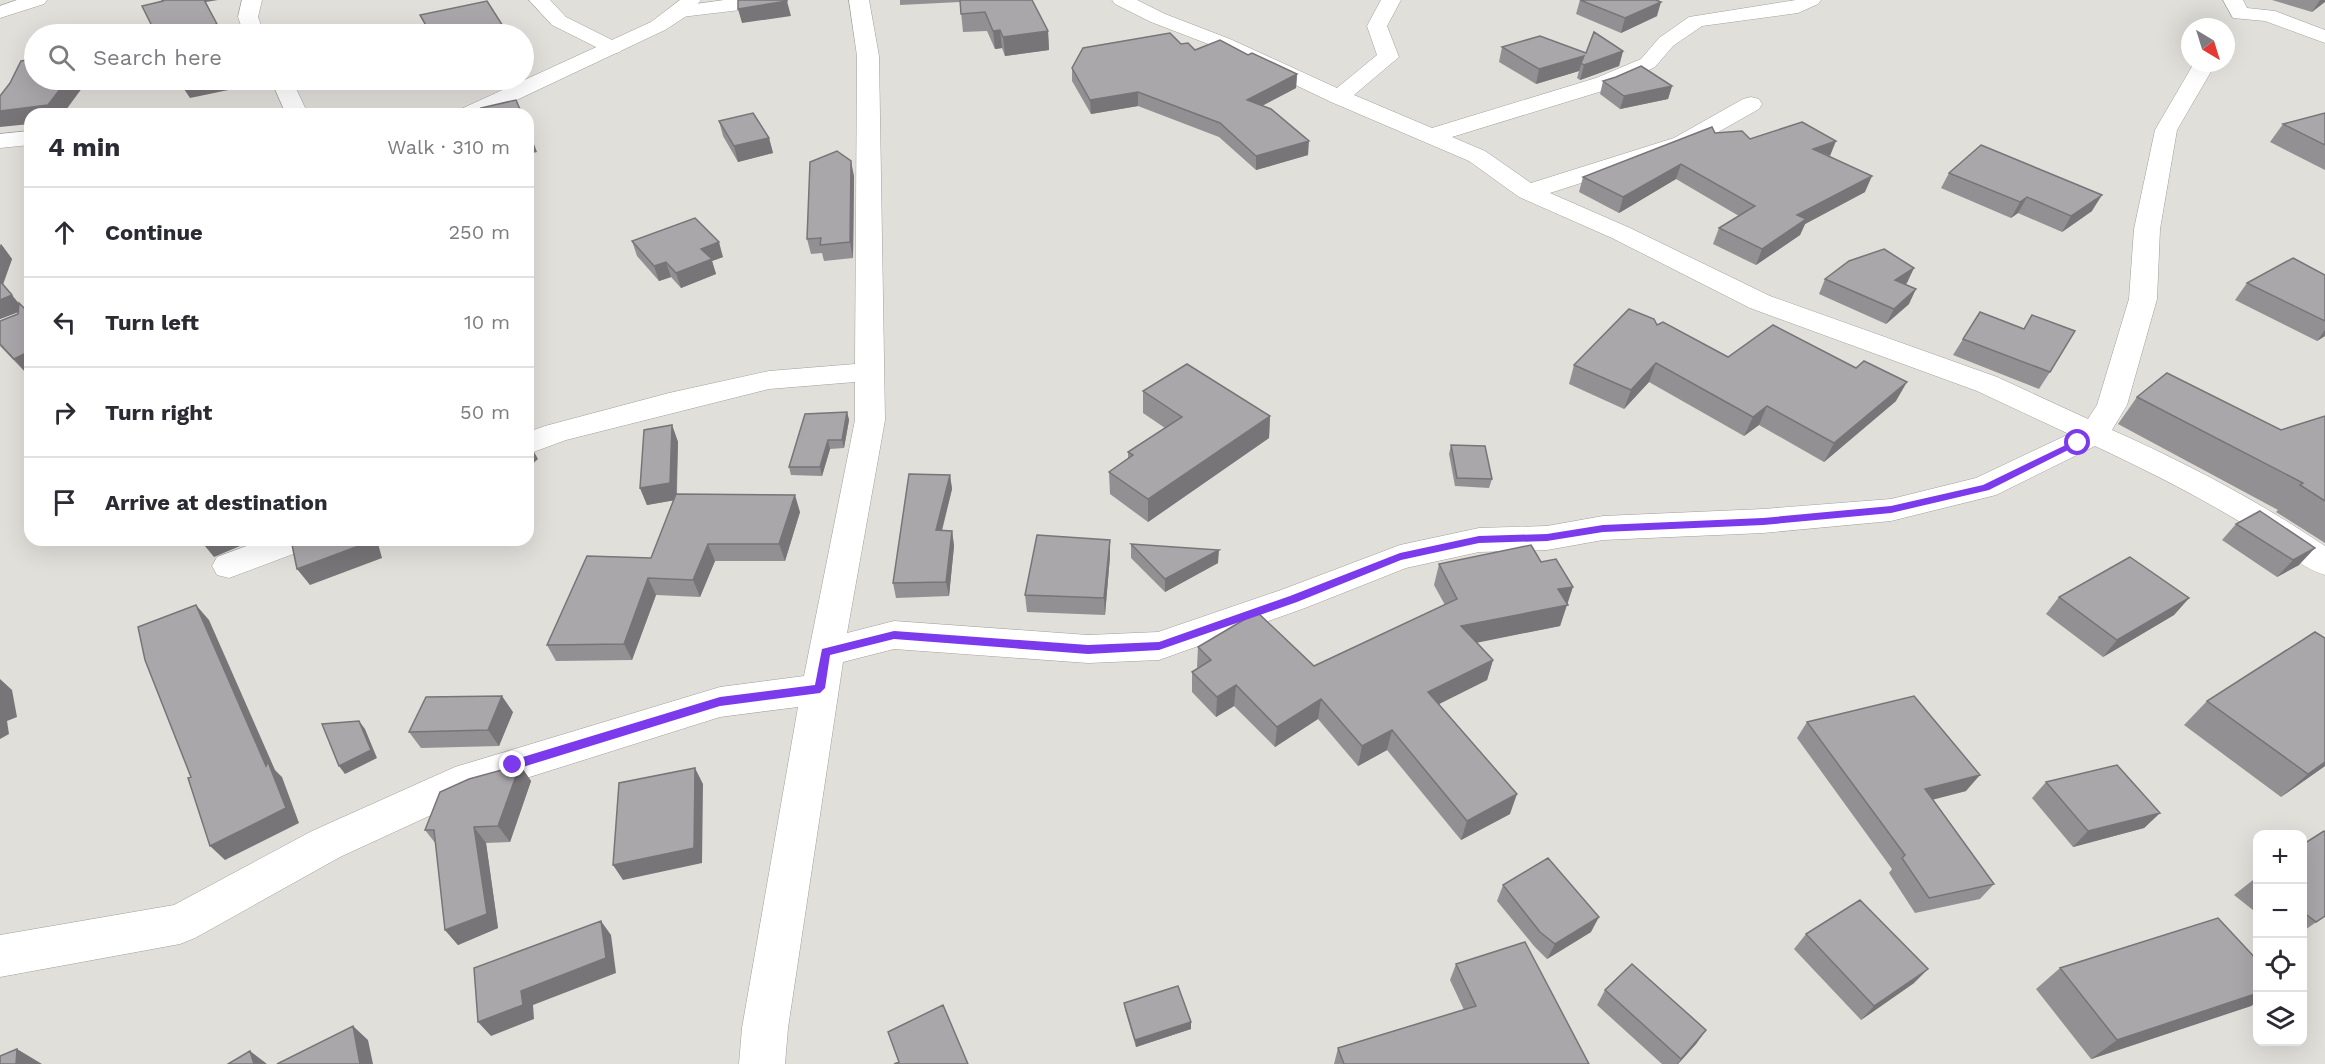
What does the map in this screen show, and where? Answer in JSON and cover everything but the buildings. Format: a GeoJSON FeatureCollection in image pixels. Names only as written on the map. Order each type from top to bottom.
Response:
{"type":"FeatureCollection","features":[{"type":"Feature","properties":{"kind":"street"},"geometry":{"type":"LineString","coordinates":[[0,12],[37,0]]}},
{"type":"Feature","properties":{"kind":"street"},"geometry":{"type":"LineString","coordinates":[[251,24],[248,17],[252,0]]}},
{"type":"Feature","properties":{"kind":"street"},"geometry":{"type":"LineString","coordinates":[[539,0],[559,21],[613,48]]}},
{"type":"Feature","properties":{"kind":"street"},"geometry":{"type":"LineString","coordinates":[[534,84],[658,26],[686,6],[774,0]]}},
{"type":"Feature","properties":{"kind":"street"},"geometry":{"type":"LineString","coordinates":[[762,1064],[765,1028],[823,670],[870,420],[868,56],[859,0]]}},
{"type":"Feature","properties":{"kind":"street"},"geometry":{"type":"LineString","coordinates":[[1122,0],[1158,18],[1223,43],[1339,97],[1477,156],[1528,192],[1621,232],[1760,302],[1987,384],[2164,466],[2247,512],[2325,562]]}},
{"type":"Feature","properties":{"kind":"street"},"geometry":{"type":"LineString","coordinates":[[1339,97],[1388,57],[1377,26],[1391,0]]}},
{"type":"Feature","properties":{"kind":"street"},"geometry":{"type":"LineString","coordinates":[[1431,136],[1604,83],[1648,63],[1666,42],[1696,21],[1798,7],[1811,0]]}},
{"type":"Feature","properties":{"kind":"street"},"geometry":{"type":"LineString","coordinates":[[2232,18],[2242,5],[2325,37]]}},
{"type":"Feature","properties":{"kind":"street"},"geometry":{"type":"LineString","coordinates":[[0,956],[180,924],[326,844],[469,779],[823,670],[894,635],[1088,649],[1159,646],[1293,599],[1400,557],[1479,540],[1547,538],[1603,528],[1763,521],[1891,510],[1985,487],[2093,435],[2112,405],[2143,299],[2147,230],[2166,130],[2200,72]]}},
{"type":"Feature","properties":{"kind":"street"},"geometry":{"type":"LineString","coordinates":[[286,90],[294,108]]}},
{"type":"Feature","properties":{"kind":"street"},"geometry":{"type":"LineString","coordinates":[[482,108],[521,90]]}},
{"type":"Feature","properties":{"kind":"street"},"geometry":{"type":"LineString","coordinates":[[1528,192],[1682,143],[1750,104]]}},
{"type":"Feature","properties":{"kind":"street"},"geometry":{"type":"LineString","coordinates":[[0,141],[24,139]]}},
{"type":"Feature","properties":{"kind":"street"},"geometry":{"type":"LineString","coordinates":[[534,442],[556,433],[669,403],[769,380],[869,372]]}},
{"type":"Feature","properties":{"kind":"street"},"geometry":{"type":"LineString","coordinates":[[229,566],[281,546]]}},
{"type":"Feature","properties":{"kind":"route"},"geometry":{"type":"LineString","coordinates":[[513,765],[720,702],[820,688],[826,652],[894,635],[1088,649],[1159,646],[1293,599],[1400,557],[1479,540],[1547,538],[1603,528],[1763,521],[1891,510],[1985,487],[2078,443]]}}]}
